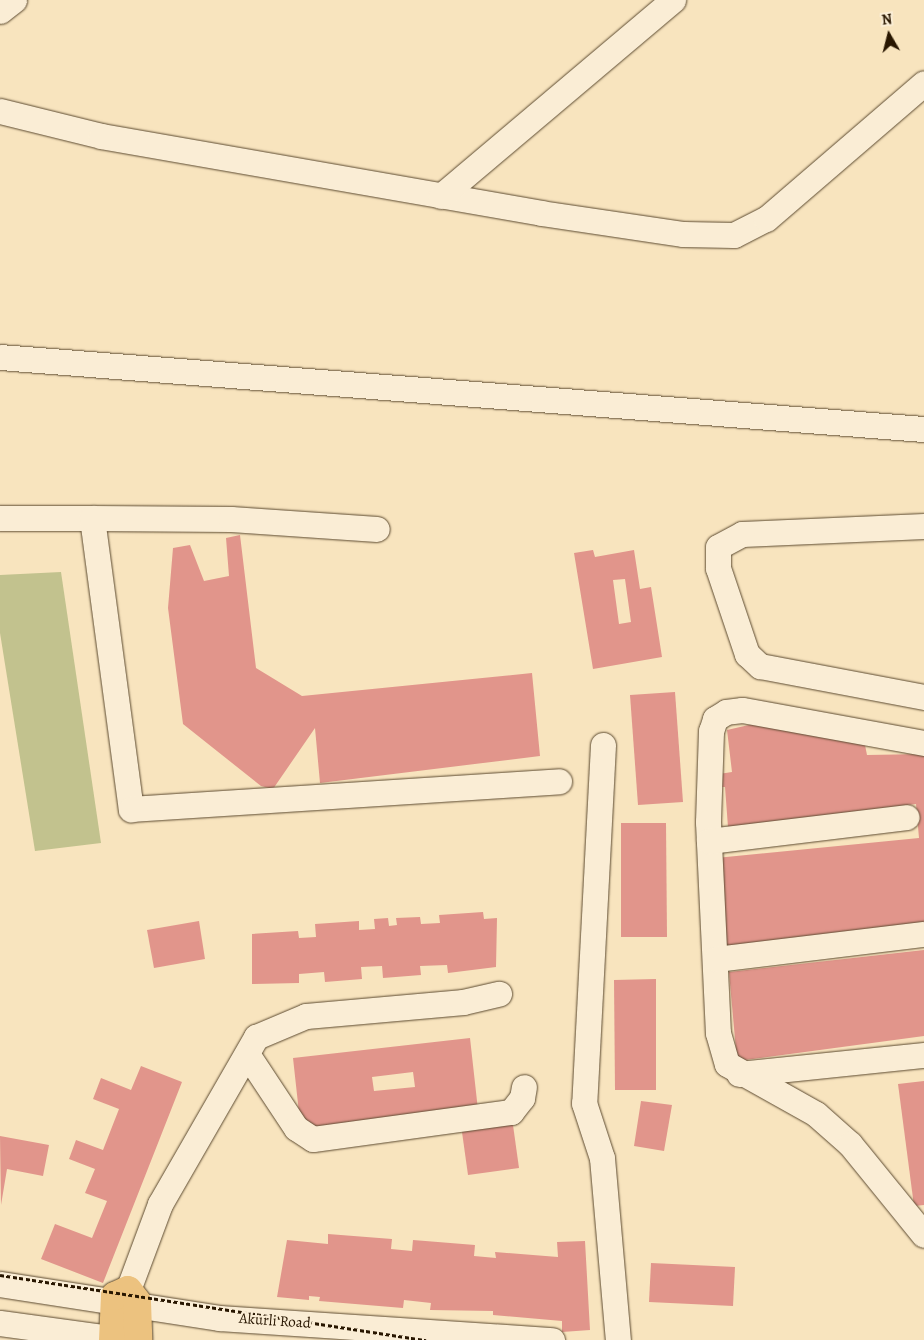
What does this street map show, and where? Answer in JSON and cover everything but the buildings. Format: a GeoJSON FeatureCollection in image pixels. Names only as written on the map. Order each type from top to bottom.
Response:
{"type":"FeatureCollection","features":[{"type":"Feature","properties":{"kind":"main road"},"geometry":{"type":"LineString","coordinates":[[123,1340],[127,1300]]}},
{"type":"Feature","properties":{"kind":"street"},"geometry":{"type":"LineString","coordinates":[[0,11],[14,0]]}},
{"type":"Feature","properties":{"kind":"street"},"geometry":{"type":"LineString","coordinates":[[440,196],[673,0]]}},
{"type":"Feature","properties":{"kind":"street"},"geometry":{"type":"LineString","coordinates":[[0,110],[101,136],[440,196],[683,234],[734,235],[766,220],[924,83]]}},
{"type":"Feature","properties":{"kind":"street"},"geometry":{"type":"LineString","coordinates":[[0,357],[924,429]]}},
{"type":"Feature","properties":{"kind":"street"},"geometry":{"type":"LineString","coordinates":[[0,518],[231,519],[377,529]]}},
{"type":"Feature","properties":{"kind":"street"},"geometry":{"type":"LineString","coordinates":[[92,518],[131,810],[559,781]]}},
{"type":"Feature","properties":{"kind":"street"},"geometry":{"type":"LineString","coordinates":[[924,526],[742,534],[718,547],[718,568],[747,654],[760,666],[924,697]]}},
{"type":"Feature","properties":{"kind":"street"},"geometry":{"type":"LineString","coordinates":[[924,744],[742,710],[726,712],[715,719],[711,732],[709,841],[721,1051],[739,1074],[816,1114],[850,1144],[924,1235]]}},
{"type":"Feature","properties":{"kind":"street"},"geometry":{"type":"LineString","coordinates":[[603,745],[584,1103],[602,1158],[618,1340]]}},
{"type":"Feature","properties":{"kind":"street"},"geometry":{"type":"LineString","coordinates":[[709,841],[907,818]]}},
{"type":"Feature","properties":{"kind":"street"},"geometry":{"type":"LineString","coordinates":[[716,960],[924,934]]}},
{"type":"Feature","properties":{"kind":"street"},"geometry":{"type":"LineString","coordinates":[[127,1300],[160,1204],[249,1057],[256,1037],[306,1016],[463,1002],[499,994]]}},
{"type":"Feature","properties":{"kind":"street"},"geometry":{"type":"LineString","coordinates":[[739,1074],[924,1055]]}},
{"type":"Feature","properties":{"kind":"street"},"geometry":{"type":"LineString","coordinates":[[249,1057],[296,1128],[313,1139],[511,1112],[522,1098],[524,1087]]}},
{"type":"Feature","properties":{"kind":"street","name":"Akurli Road"},"geometry":{"type":"LineString","coordinates":[[0,1284],[127,1300],[219,1318],[552,1340]]}},
{"type":"Feature","properties":{"kind":"street"},"geometry":{"type":"LineString","coordinates":[[0,1323],[123,1340]]}},
{"type":"Feature","properties":{"kind":"path"},"geometry":{"type":"LineString","coordinates":[[0,1275],[426,1340]]}},
{"type":"Feature","properties":{"kind":"green space"},"geometry":{"type":"Polygon","coordinates":[[[61,572],[101,843],[35,851],[0,633],[0,575],[61,572]]]}}]}
